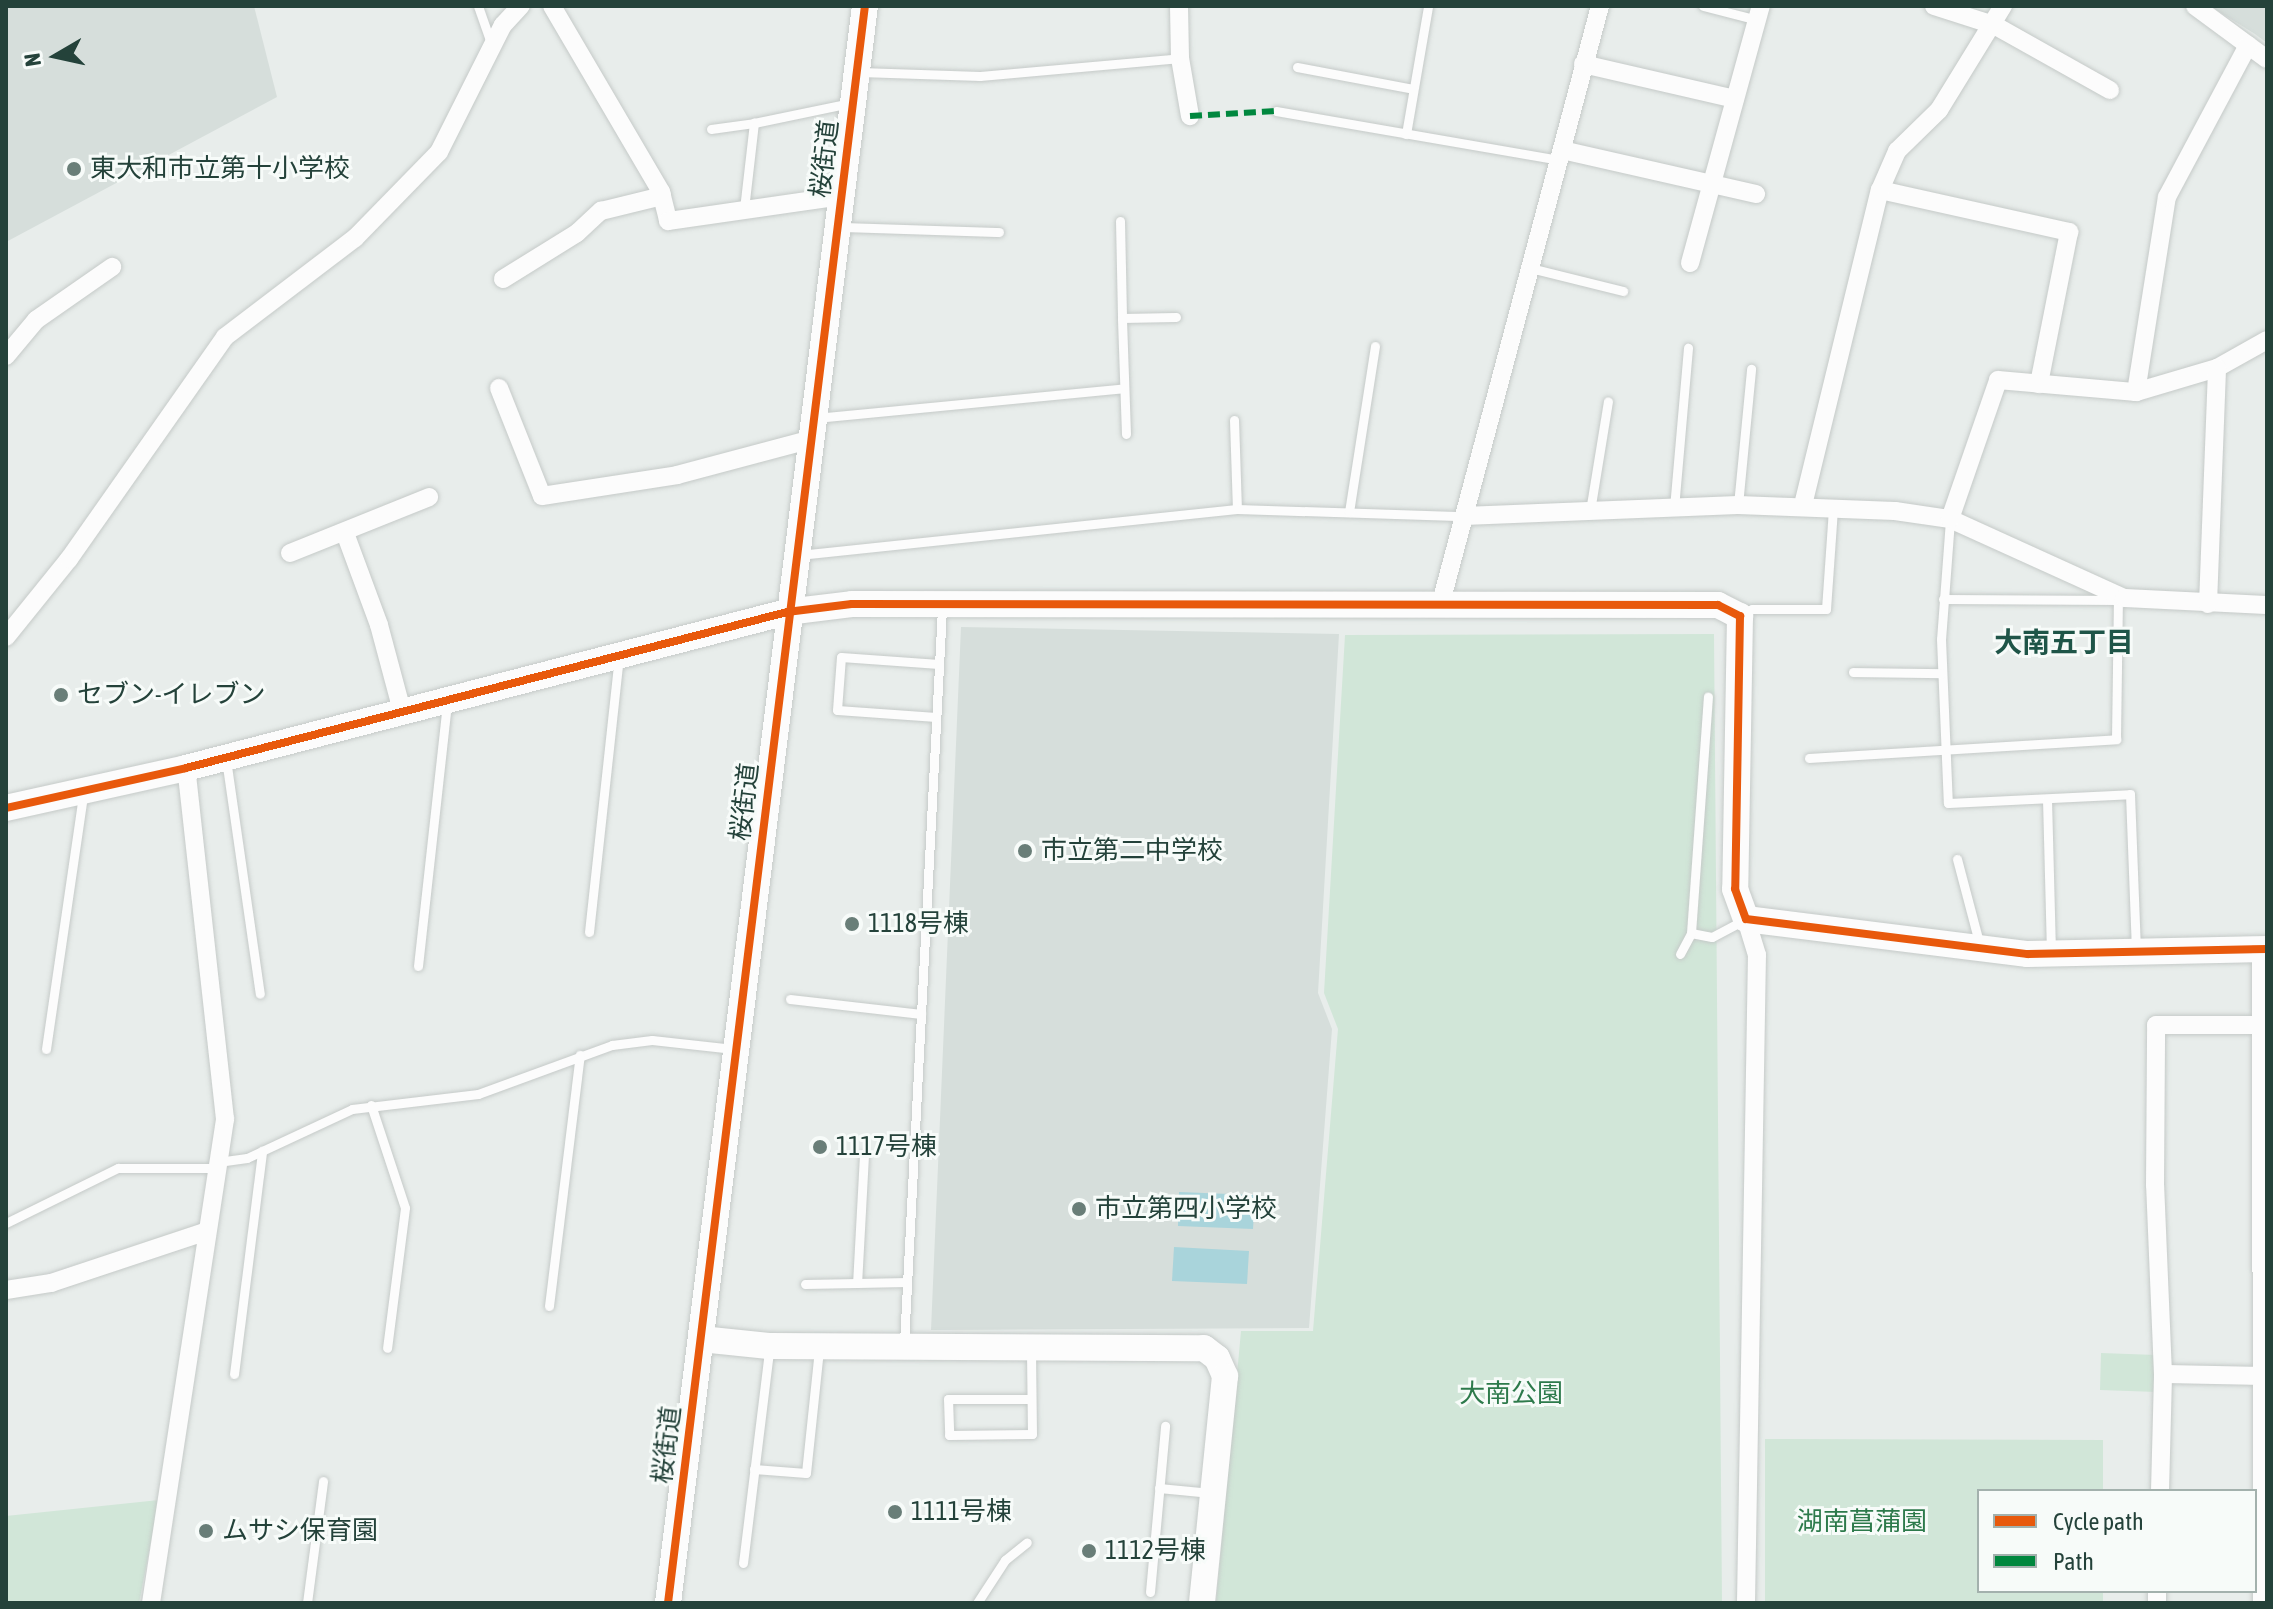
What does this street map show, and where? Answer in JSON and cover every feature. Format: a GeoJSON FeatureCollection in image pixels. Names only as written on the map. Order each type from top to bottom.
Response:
{"type":"FeatureCollection","features":[{"type":"Feature","properties":{"kind":"street"},"geometry":{"type":"LineString","coordinates":[[6,637],[69,559],[225,337],[355,238],[439,152],[492,46],[521,6]]}},
{"type":"Feature","properties":{"kind":"street"},"geometry":{"type":"LineString","coordinates":[[552,6],[662,196],[668,221],[841,196]]}},
{"type":"Feature","properties":{"kind":"street","name":"桜街道"},"geometry":{"type":"LineString","coordinates":[[668,1603],[737,1050],[787,612],[865,6]]}},
{"type":"Feature","properties":{"kind":"street"},"geometry":{"type":"LineString","coordinates":[[1179,6],[1180,58],[1190,116]]}},
{"type":"Feature","properties":{"kind":"street"},"geometry":{"type":"LineString","coordinates":[[1440,606],[1600,6]]}},
{"type":"Feature","properties":{"kind":"street"},"geometry":{"type":"LineString","coordinates":[[1934,6],[1994,25],[2110,90]]}},
{"type":"Feature","properties":{"kind":"street"},"geometry":{"type":"LineString","coordinates":[[1803,505],[1880,190],[1897,151],[1939,110],[2003,6]]}},
{"type":"Feature","properties":{"kind":"street"},"geometry":{"type":"LineString","coordinates":[[2195,6],[2267,59]]}},
{"type":"Feature","properties":{"kind":"street"},"geometry":{"type":"LineString","coordinates":[[1690,263],[1760,13]]}},
{"type":"Feature","properties":{"kind":"street"},"geometry":{"type":"LineString","coordinates":[[2136,392],[2167,197],[2248,45]]}},
{"type":"Feature","properties":{"kind":"street"},"geometry":{"type":"LineString","coordinates":[[1583,64],[1735,99]]}},
{"type":"Feature","properties":{"kind":"street"},"geometry":{"type":"LineString","coordinates":[[1560,155],[1711,182],[1756,194]]}},
{"type":"Feature","properties":{"kind":"street"},"geometry":{"type":"LineString","coordinates":[[1880,190],[2069,232],[2039,384]]}},
{"type":"Feature","properties":{"kind":"street"},"geometry":{"type":"LineString","coordinates":[[503,279],[577,233],[601,211],[662,196]]}},
{"type":"Feature","properties":{"kind":"street"},"geometry":{"type":"LineString","coordinates":[[6,356],[36,320],[112,267]]}},
{"type":"Feature","properties":{"kind":"street"},"geometry":{"type":"LineString","coordinates":[[1950,519],[1998,380],[2136,392],[2217,368],[2267,340]]}},
{"type":"Feature","properties":{"kind":"street"},"geometry":{"type":"LineString","coordinates":[[2208,604],[2217,368]]}},
{"type":"Feature","properties":{"kind":"street"},"geometry":{"type":"LineString","coordinates":[[499,388],[542,496],[677,475],[810,429]]}},
{"type":"Feature","properties":{"kind":"street"},"geometry":{"type":"LineString","coordinates":[[290,553],[429,497]]}},
{"type":"Feature","properties":{"kind":"street"},"geometry":{"type":"LineString","coordinates":[[1464,516],[1738,505],[1833,506],[1950,519],[2121,600],[2267,605]]}},
{"type":"Feature","properties":{"kind":"street"},"geometry":{"type":"LineString","coordinates":[[345,533],[379,625],[402,711]]}},
{"type":"Feature","properties":{"kind":"street"},"geometry":{"type":"LineString","coordinates":[[6,808],[186,768],[787,612],[942,602],[1727,606],[1740,616],[1735,889],[1757,955],[1746,1603]]}},
{"type":"Feature","properties":{"kind":"street"},"geometry":{"type":"LineString","coordinates":[[151,1603],[225,1119],[186,768]]}},
{"type":"Feature","properties":{"kind":"street"},"geometry":{"type":"LineString","coordinates":[[1746,919],[1981,950],[2051,955],[2264,949],[2262,1603]]}},
{"type":"Feature","properties":{"kind":"street"},"geometry":{"type":"LineString","coordinates":[[2160,1489],[2163,1374],[2155,1185],[2156,1025],[2264,1025]]}},
{"type":"Feature","properties":{"kind":"street"},"geometry":{"type":"LineString","coordinates":[[6,1290],[51,1283],[207,1231]]}},
{"type":"Feature","properties":{"kind":"street"},"geometry":{"type":"LineString","coordinates":[[701,1339],[769,1346],[1186,1345],[1204,1348],[1217,1358],[1225,1376],[1202,1603]]}},
{"type":"Feature","properties":{"kind":"street"},"geometry":{"type":"LineString","coordinates":[[2163,1374],[2263,1376]]}},
{"type":"Feature","properties":{"kind":"lane"},"geometry":{"type":"LineString","coordinates":[[478,6],[492,46]]}},
{"type":"Feature","properties":{"kind":"lane"},"geometry":{"type":"LineString","coordinates":[[1406,134],[1428,6]]}},
{"type":"Feature","properties":{"kind":"lane"},"geometry":{"type":"LineString","coordinates":[[1703,6],[1760,13]]}},
{"type":"Feature","properties":{"kind":"lane"},"geometry":{"type":"LineString","coordinates":[[857,72],[980,76],[1180,58]]}},
{"type":"Feature","properties":{"kind":"lane"},"geometry":{"type":"LineString","coordinates":[[1297,67],[1413,89]]}},
{"type":"Feature","properties":{"kind":"lane"},"geometry":{"type":"LineString","coordinates":[[711,129],[853,103]]}},
{"type":"Feature","properties":{"kind":"lane"},"geometry":{"type":"LineString","coordinates":[[1276,111],[1406,134],[1560,155]]}},
{"type":"Feature","properties":{"kind":"lane"},"geometry":{"type":"LineString","coordinates":[[744,209],[754,123]]}},
{"type":"Feature","properties":{"kind":"lane"},"geometry":{"type":"LineString","coordinates":[[1120,221],[1126,434]]}},
{"type":"Feature","properties":{"kind":"lane"},"geometry":{"type":"LineString","coordinates":[[837,227],[999,232]]}},
{"type":"Feature","properties":{"kind":"lane"},"geometry":{"type":"LineString","coordinates":[[1530,268],[1623,291]]}},
{"type":"Feature","properties":{"kind":"lane"},"geometry":{"type":"LineString","coordinates":[[1122,318],[1176,317]]}},
{"type":"Feature","properties":{"kind":"lane"},"geometry":{"type":"LineString","coordinates":[[1349,512],[1375,346]]}},
{"type":"Feature","properties":{"kind":"lane"},"geometry":{"type":"LineString","coordinates":[[1674,508],[1688,348]]}},
{"type":"Feature","properties":{"kind":"lane"},"geometry":{"type":"LineString","coordinates":[[1738,505],[1751,369]]}},
{"type":"Feature","properties":{"kind":"lane"},"geometry":{"type":"LineString","coordinates":[[810,429],[1124,388]]}},
{"type":"Feature","properties":{"kind":"lane"},"geometry":{"type":"LineString","coordinates":[[1590,511],[1608,401]]}},
{"type":"Feature","properties":{"kind":"lane"},"geometry":{"type":"LineString","coordinates":[[1234,420],[1237,509]]}},
{"type":"Feature","properties":{"kind":"lane"},"geometry":{"type":"LineString","coordinates":[[1740,616],[1752,609],[1826,609],[1833,506]]}},
{"type":"Feature","properties":{"kind":"lane"},"geometry":{"type":"LineString","coordinates":[[794,556],[1237,509],[1464,516]]}},
{"type":"Feature","properties":{"kind":"lane"},"geometry":{"type":"LineString","coordinates":[[1950,519],[1941,673],[1948,803],[2130,794],[2136,952]]}},
{"type":"Feature","properties":{"kind":"lane"},"geometry":{"type":"LineString","coordinates":[[1809,758],[1946,752],[2116,739],[2121,600],[1943,599]]}},
{"type":"Feature","properties":{"kind":"lane"},"geometry":{"type":"LineString","coordinates":[[904,1346],[942,602]]}},
{"type":"Feature","properties":{"kind":"lane"},"geometry":{"type":"LineString","coordinates":[[589,932],[619,655]]}},
{"type":"Feature","properties":{"kind":"lane"},"geometry":{"type":"LineString","coordinates":[[936,717],[837,710],[841,657],[939,664]]}},
{"type":"Feature","properties":{"kind":"lane"},"geometry":{"type":"LineString","coordinates":[[1853,672],[1941,673]]}},
{"type":"Feature","properties":{"kind":"lane"},"geometry":{"type":"LineString","coordinates":[[1680,954],[1691,933],[1708,697]]}},
{"type":"Feature","properties":{"kind":"lane"},"geometry":{"type":"LineString","coordinates":[[418,966],[447,700]]}},
{"type":"Feature","properties":{"kind":"lane"},"geometry":{"type":"LineString","coordinates":[[225,758],[260,994]]}},
{"type":"Feature","properties":{"kind":"lane"},"geometry":{"type":"LineString","coordinates":[[46,1049],[83,793]]}},
{"type":"Feature","properties":{"kind":"lane"},"geometry":{"type":"LineString","coordinates":[[2047,799],[2051,955]]}},
{"type":"Feature","properties":{"kind":"lane"},"geometry":{"type":"LineString","coordinates":[[1957,859],[1981,950]]}},
{"type":"Feature","properties":{"kind":"lane"},"geometry":{"type":"LineString","coordinates":[[1691,933],[1712,937],[1746,919]]}},
{"type":"Feature","properties":{"kind":"lane"},"geometry":{"type":"LineString","coordinates":[[790,999],[921,1014]]}},
{"type":"Feature","properties":{"kind":"lane"},"geometry":{"type":"LineString","coordinates":[[6,1223],[118,1168],[235,1162],[316,1122],[371,1105],[478,1094],[580,1055],[652,1040],[737,1050]]}},
{"type":"Feature","properties":{"kind":"lane"},"geometry":{"type":"LineString","coordinates":[[549,1306],[580,1055]]}},
{"type":"Feature","properties":{"kind":"lane"},"geometry":{"type":"LineString","coordinates":[[371,1105],[405,1208],[387,1348]]}},
{"type":"Feature","properties":{"kind":"lane"},"geometry":{"type":"LineString","coordinates":[[234,1374],[262,1151]]}},
{"type":"Feature","properties":{"kind":"lane"},"geometry":{"type":"LineString","coordinates":[[857,1283],[864,1155]]}},
{"type":"Feature","properties":{"kind":"lane"},"geometry":{"type":"LineString","coordinates":[[805,1284],[907,1282]]}},
{"type":"Feature","properties":{"kind":"lane"},"geometry":{"type":"LineString","coordinates":[[743,1563],[769,1346]]}},
{"type":"Feature","properties":{"kind":"lane"},"geometry":{"type":"LineString","coordinates":[[754,1469],[806,1473],[819,1346]]}},
{"type":"Feature","properties":{"kind":"lane"},"geometry":{"type":"LineString","coordinates":[[1031,1346],[1032,1434],[949,1435],[948,1399],[1031,1399]]}},
{"type":"Feature","properties":{"kind":"lane"},"geometry":{"type":"LineString","coordinates":[[1150,1592],[1165,1426]]}},
{"type":"Feature","properties":{"kind":"lane"},"geometry":{"type":"LineString","coordinates":[[307,1603],[323,1481]]}},
{"type":"Feature","properties":{"kind":"lane"},"geometry":{"type":"LineString","coordinates":[[1159,1488],[1214,1493]]}},
{"type":"Feature","properties":{"kind":"lane"},"geometry":{"type":"LineString","coordinates":[[977,1603],[1005,1560],[1027,1542]]}},
{"type":"Feature","properties":{"kind":"shaded area","name":"東大和市立第十小学校"},"geometry":{"type":"Polygon","coordinates":[[[6,6],[254,6],[277,97],[6,242],[6,6]]]}},
{"type":"Feature","properties":{"kind":"shaded area"},"geometry":{"type":"Polygon","coordinates":[[[2210,6],[2267,6],[2267,43],[2255,34],[2210,6]]]}},
{"type":"Feature","properties":{"kind":"shaded area"},"geometry":{"type":"Polygon","coordinates":[[[961,627],[1339,634],[1318,993],[1332,1029],[1309,1328],[931,1330],[961,627]]]}},
{"type":"Feature","properties":{"kind":"green space","name":"大南公園"},"geometry":{"type":"Polygon","coordinates":[[[1714,634],[1722,1603],[1216,1603],[1241,1331],[1313,1331],[1338,1029],[1324,993],[1345,635],[1714,634]]]}},
{"type":"Feature","properties":{"kind":"green space"},"geometry":{"type":"Polygon","coordinates":[[[2101,1353],[2156,1355],[2157,1392],[2100,1390],[2101,1353]]]}},
{"type":"Feature","properties":{"kind":"green space","name":"湖南菖蒲園"},"geometry":{"type":"Polygon","coordinates":[[[1765,1439],[2103,1440],[2103,1489],[1977,1489],[1977,1593],[2103,1593],[2103,1603],[1765,1603],[1765,1439]]]}},
{"type":"Feature","properties":{"kind":"green space"},"geometry":{"type":"Polygon","coordinates":[[[159,1500],[139,1603],[6,1603],[6,1516],[159,1500]]]}},
{"type":"Feature","properties":{"kind":"water"},"geometry":{"type":"Polygon","coordinates":[[[1179,1192],[1255,1195],[1253,1229],[1178,1226],[1179,1192]]]}},
{"type":"Feature","properties":{"kind":"water"},"geometry":{"type":"Polygon","coordinates":[[[1174,1247],[1249,1251],[1247,1284],[1172,1281],[1174,1247]]]}},
{"type":"Feature","properties":{"kind":"marked path"},"geometry":{"type":"LineString","coordinates":[[1190,116],[1276,111]]}},
{"type":"Feature","properties":{"kind":"cycle path"},"geometry":{"type":"LineString","coordinates":[[668,1603],[865,6]]}},
{"type":"Feature","properties":{"kind":"cycle path"},"geometry":{"type":"LineString","coordinates":[[6,808],[186,768],[787,612],[852,604],[1718,605],[1740,616],[1735,889],[1746,919],[2028,954],[2267,949]]}},
{"type":"Feature","properties":{"kind":"place","name":"東大和市立第十小学校"},"geometry":{"type":"Point","coordinates":[74,169]}},
{"type":"Feature","properties":{"kind":"place","name":"セブン-イレブン"},"geometry":{"type":"Point","coordinates":[61,695]}},
{"type":"Feature","properties":{"kind":"place","name":"市立第二中学校"},"geometry":{"type":"Point","coordinates":[1025,851]}},
{"type":"Feature","properties":{"kind":"place","name":"1118号棟"},"geometry":{"type":"Point","coordinates":[852,924]}},
{"type":"Feature","properties":{"kind":"place","name":"1117号棟"},"geometry":{"type":"Point","coordinates":[820,1147]}},
{"type":"Feature","properties":{"kind":"place","name":"市立第四小学校"},"geometry":{"type":"Point","coordinates":[1079,1209]}},
{"type":"Feature","properties":{"kind":"place","name":"1111号棟"},"geometry":{"type":"Point","coordinates":[895,1512]}},
{"type":"Feature","properties":{"kind":"place","name":"ムサシ保育園"},"geometry":{"type":"Point","coordinates":[206,1531]}},
{"type":"Feature","properties":{"kind":"place","name":"1112号棟"},"geometry":{"type":"Point","coordinates":[1089,1551]}},
{"type":"Feature","properties":{"kind":"district","name":"大南五丁目"},"geometry":{"type":"Point","coordinates":[2064,642]}}]}
